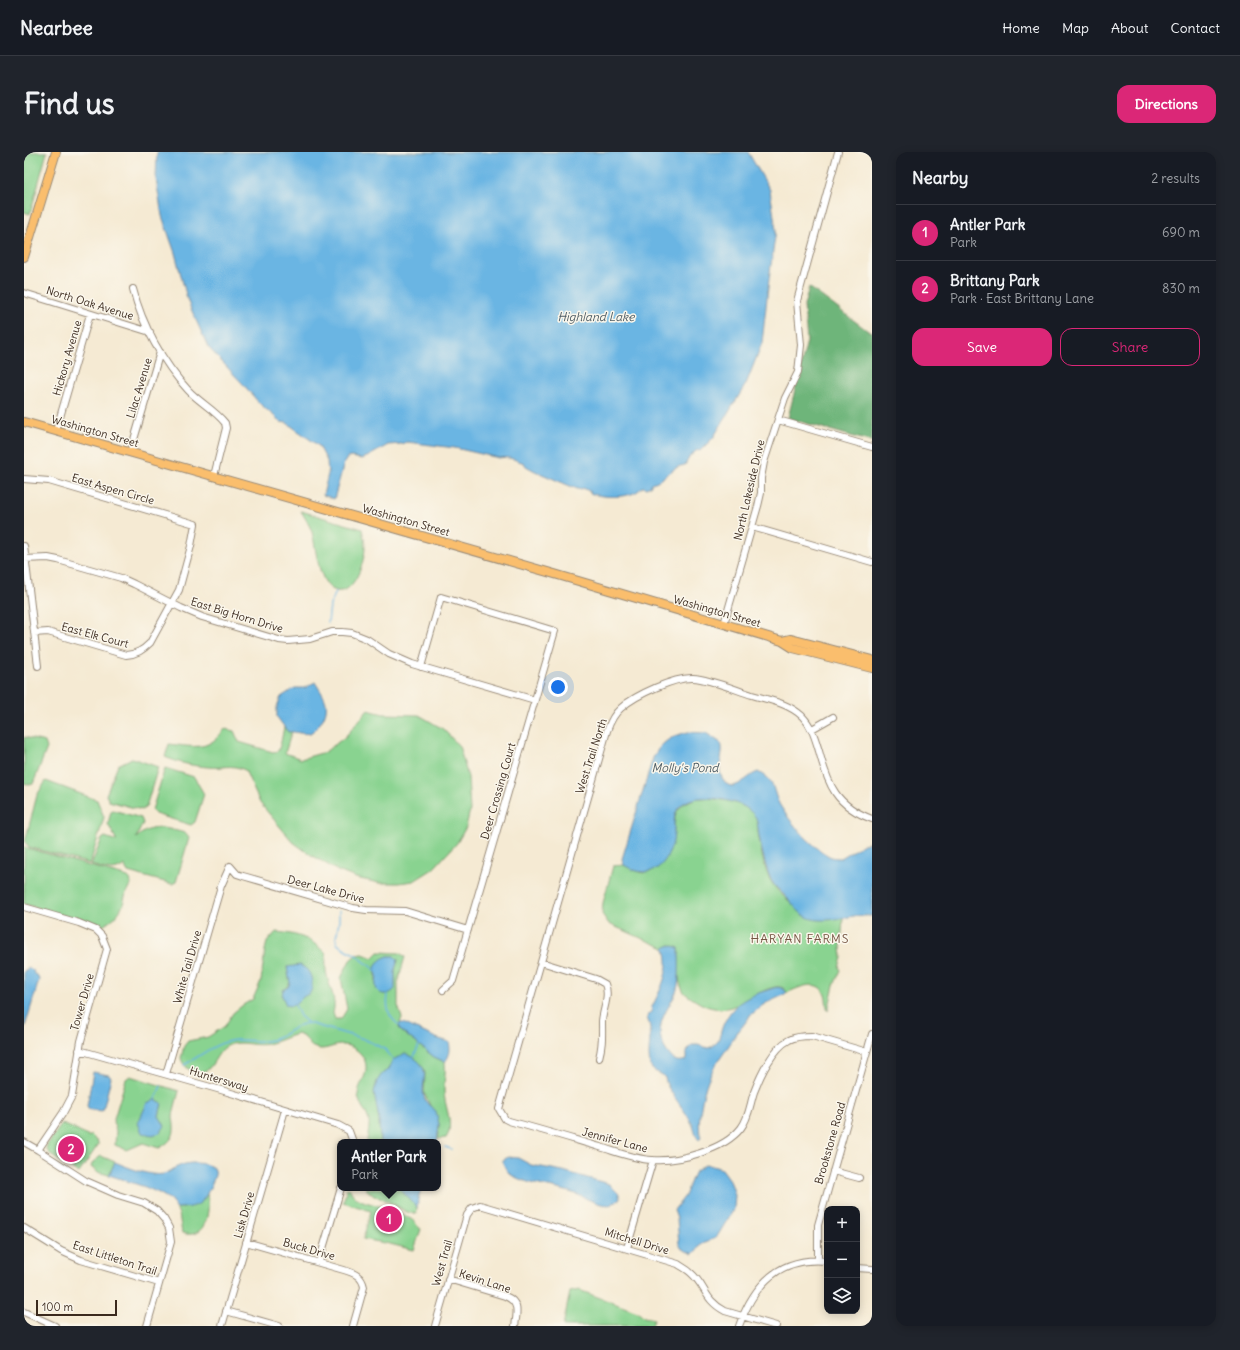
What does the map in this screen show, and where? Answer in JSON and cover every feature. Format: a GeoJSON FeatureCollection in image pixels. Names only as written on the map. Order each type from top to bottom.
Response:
{"type":"FeatureCollection","features":[{"type":"Feature","properties":{"kind":"main road"},"geometry":{"type":"LineString","coordinates":[[24,257],[56,152]]}},
{"type":"Feature","properties":{"kind":"main road","name":"Washington Street"},"geometry":{"type":"LineString","coordinates":[[24,422],[782,641],[793,648],[872,668]]}},
{"type":"Feature","properties":{"kind":"main road","name":"Washington Street"},"geometry":{"type":"LineString","coordinates":[[782,641],[791,639],[872,660]]}},
{"type":"Feature","properties":{"kind":"street","name":"North Lakeside Drive"},"geometry":{"type":"LineString","coordinates":[[724,624],[752,527],[760,493],[764,462],[785,398],[798,372],[801,345],[797,301],[838,152]]}},
{"type":"Feature","properties":{"kind":"street"},"geometry":{"type":"LineString","coordinates":[[133,289],[136,300],[150,332],[167,363],[189,390],[224,423],[226,428],[214,476]]}},
{"type":"Feature","properties":{"kind":"street","name":"North Oak Avenue"},"geometry":{"type":"LineString","coordinates":[[24,293],[150,332]]}},
{"type":"Feature","properties":{"kind":"street","name":"Hickory Avenue"},"geometry":{"type":"LineString","coordinates":[[56,431],[90,314]]}},
{"type":"Feature","properties":{"kind":"street","name":"Lilac Avenue"},"geometry":{"type":"LineString","coordinates":[[130,453],[160,352]]}},
{"type":"Feature","properties":{"kind":"street"},"geometry":{"type":"LineString","coordinates":[[778,420],[872,447]]}},
{"type":"Feature","properties":{"kind":"street","name":"East Aspen Circle"},"geometry":{"type":"LineString","coordinates":[[24,480],[49,481],[195,524]]}},
{"type":"Feature","properties":{"kind":"street","name":"East Elk Court"},"geometry":{"type":"LineString","coordinates":[[34,632],[48,632],[118,654],[131,655],[144,650],[179,590],[191,546],[195,524]]}},
{"type":"Feature","properties":{"kind":"street"},"geometry":{"type":"LineString","coordinates":[[752,527],[872,562]]}},
{"type":"Feature","properties":{"kind":"street"},"geometry":{"type":"LineString","coordinates":[[24,546],[38,666]]}},
{"type":"Feature","properties":{"kind":"street","name":"East Big Horn Drive"},"geometry":{"type":"LineString","coordinates":[[25,559],[48,558],[121,578],[202,617],[279,640],[300,640],[332,632],[352,633],[371,641],[400,660],[535,700]]}},
{"type":"Feature","properties":{"kind":"street","name":"Deer Crossing Court"},"geometry":{"type":"LineString","coordinates":[[421,667],[441,598],[555,631],[453,981],[443,990]]}},
{"type":"Feature","properties":{"kind":"street","name":"West Trail North"},"geometry":{"type":"LineString","coordinates":[[514,1056],[610,722],[621,708],[637,697],[673,681],[694,678],[784,704],[802,716],[812,729],[828,781],[833,790],[853,811],[872,819]]}},
{"type":"Feature","properties":{"kind":"street"},"geometry":{"type":"LineString","coordinates":[[812,729],[833,717]]}},
{"type":"Feature","properties":{"kind":"street","name":"Deer Lake Drive"},"geometry":{"type":"LineString","coordinates":[[230,866],[237,874],[353,908],[366,910],[405,911],[468,930]]}},
{"type":"Feature","properties":{"kind":"street","name":"White Tail Drive"},"geometry":{"type":"LineString","coordinates":[[166,1074],[221,886],[230,866]]}},
{"type":"Feature","properties":{"kind":"street","name":"Tower Drive"},"geometry":{"type":"LineString","coordinates":[[24,908],[79,923],[96,930],[102,936],[106,943],[107,949],[79,1050],[72,1096],[63,1113],[38,1150]]}},
{"type":"Feature","properties":{"kind":"street"},"geometry":{"type":"LineString","coordinates":[[541,962],[596,979],[605,984],[608,994],[603,1012],[603,1045],[600,1058]]}},
{"type":"Feature","properties":{"kind":"street","name":"Brookstone Road"},"geometry":{"type":"LineString","coordinates":[[818,1260],[818,1225],[872,1034]]}},
{"type":"Feature","properties":{"kind":"street","name":"Jennifer Lane"},"geometry":{"type":"LineString","coordinates":[[514,1056],[499,1109],[505,1119],[632,1156],[653,1160],[687,1157],[715,1148],[733,1137],[746,1120],[755,1091],[767,1065],[776,1050],[789,1040],[812,1036],[867,1052]]}},
{"type":"Feature","properties":{"kind":"street","name":"Huntersway"},"geometry":{"type":"LineString","coordinates":[[79,1050],[342,1126],[350,1134],[352,1139]]}},
{"type":"Feature","properties":{"kind":"street","name":"Lisk Drive"},"geometry":{"type":"LineString","coordinates":[[222,1326],[285,1110]]}},
{"type":"Feature","properties":{"kind":"street"},"geometry":{"type":"LineString","coordinates":[[24,1142],[76,1176],[100,1188],[149,1206],[157,1211],[164,1219],[171,1242],[147,1326]]}},
{"type":"Feature","properties":{"kind":"street"},"geometry":{"type":"LineString","coordinates":[[627,1248],[653,1160]]}},
{"type":"Feature","properties":{"kind":"street"},"geometry":{"type":"LineString","coordinates":[[833,1171],[859,1178]]}},
{"type":"Feature","properties":{"kind":"street"},"geometry":{"type":"LineString","coordinates":[[318,1262],[340,1191]]}},
{"type":"Feature","properties":{"kind":"street","name":"Mitchell Drive"},"geometry":{"type":"LineString","coordinates":[[474,1207],[483,1206],[678,1264],[692,1273],[708,1298],[718,1307],[725,1311],[776,1326]]}},
{"type":"Feature","properties":{"kind":"street","name":"West Trail"},"geometry":{"type":"LineString","coordinates":[[435,1326],[467,1215],[474,1207]]}},
{"type":"Feature","properties":{"kind":"street","name":"East Littleton Trail"},"geometry":{"type":"LineString","coordinates":[[24,1228],[61,1251],[80,1260],[159,1283]]}},
{"type":"Feature","properties":{"kind":"street","name":"Buck Drive"},"geometry":{"type":"LineString","coordinates":[[246,1242],[355,1274],[362,1281],[364,1287],[353,1326]]}},
{"type":"Feature","properties":{"kind":"street"},"geometry":{"type":"LineString","coordinates":[[739,1326],[758,1287],[771,1275],[798,1262],[824,1261]]}},
{"type":"Feature","properties":{"kind":"street"},"geometry":{"type":"LineString","coordinates":[[860,1268],[872,1269]]}},
{"type":"Feature","properties":{"kind":"street","name":"Kevin Lane"},"geometry":{"type":"LineString","coordinates":[[448,1279],[512,1299],[517,1310],[515,1326]]}},
{"type":"Feature","properties":{"kind":"street"},"geometry":{"type":"LineString","coordinates":[[226,1311],[278,1326]]}},
{"type":"Feature","properties":{"kind":"street"},"geometry":{"type":"LineString","coordinates":[[24,1312],[55,1326]]}},
{"type":"Feature","properties":{"kind":"green space"},"geometry":{"type":"Polygon","coordinates":[[[24,152],[47,152],[30,214],[24,212],[24,152]]]}},
{"type":"Feature","properties":{"kind":"green space"},"geometry":{"type":"Polygon","coordinates":[[[809,287],[868,331],[872,332],[872,442],[788,418],[807,341],[804,306],[809,287]]]}},
{"type":"Feature","properties":{"kind":"green space"},"geometry":{"type":"Polygon","coordinates":[[[301,511],[362,529],[365,553],[361,567],[354,582],[343,591],[337,591],[331,588],[322,575],[312,532],[301,511]]]}},
{"type":"Feature","properties":{"kind":"green space"},"geometry":{"type":"Polygon","coordinates":[[[368,710],[383,714],[419,715],[443,729],[459,746],[468,777],[470,810],[466,827],[457,843],[433,869],[414,881],[379,883],[356,878],[338,871],[293,842],[260,803],[245,770],[235,767],[202,767],[165,757],[169,744],[189,746],[204,745],[215,740],[225,729],[234,731],[239,742],[273,752],[278,751],[284,727],[288,732],[292,731],[285,753],[301,759],[325,752],[345,737],[368,710]]]}},
{"type":"Feature","properties":{"kind":"green space"},"geometry":{"type":"Polygon","coordinates":[[[24,737],[45,742],[47,748],[33,784],[29,785],[24,783],[24,737]]]}},
{"type":"Feature","properties":{"kind":"green space"},"geometry":{"type":"Polygon","coordinates":[[[132,758],[158,767],[146,807],[142,810],[109,801],[106,795],[118,765],[132,758]]]}},
{"type":"Feature","properties":{"kind":"green space"},"geometry":{"type":"Polygon","coordinates":[[[165,768],[194,777],[204,794],[195,822],[191,825],[155,814],[152,810],[165,768]]]}},
{"type":"Feature","properties":{"kind":"green space"},"geometry":{"type":"Polygon","coordinates":[[[46,781],[97,800],[104,817],[90,864],[29,847],[25,842],[37,795],[46,781]]]}},
{"type":"Feature","properties":{"kind":"green space"},"geometry":{"type":"Polygon","coordinates":[[[696,798],[729,801],[751,811],[757,820],[761,852],[766,871],[772,883],[781,894],[814,919],[843,919],[841,947],[842,958],[839,967],[841,970],[834,985],[828,1011],[826,997],[822,990],[814,985],[797,988],[787,993],[783,988],[771,988],[733,1007],[723,1009],[712,1008],[704,1005],[683,991],[679,981],[679,948],[671,945],[664,948],[609,924],[602,914],[603,903],[613,866],[624,865],[644,873],[673,840],[675,816],[677,811],[683,804],[696,798]]]}},
{"type":"Feature","properties":{"kind":"green space"},"geometry":{"type":"Polygon","coordinates":[[[113,810],[141,818],[143,823],[136,838],[148,830],[159,828],[185,833],[189,838],[176,882],[172,884],[128,872],[124,865],[120,868],[112,870],[91,865],[102,839],[105,837],[117,841],[108,824],[111,811],[113,810]]]}},
{"type":"Feature","properties":{"kind":"green space"},"geometry":{"type":"Polygon","coordinates":[[[24,847],[128,877],[131,881],[130,885],[119,912],[109,922],[100,927],[24,904],[24,847]]]}},
{"type":"Feature","properties":{"kind":"green space"},"geometry":{"type":"Polygon","coordinates":[[[276,932],[304,938],[315,944],[326,954],[326,971],[334,999],[333,1013],[335,1019],[341,1019],[347,1009],[341,978],[350,960],[356,955],[363,954],[373,958],[379,952],[400,953],[405,957],[398,981],[398,1006],[402,1018],[399,1025],[400,1030],[434,1057],[445,1062],[444,1097],[449,1121],[446,1138],[438,1139],[439,1124],[424,1093],[425,1073],[423,1067],[393,1060],[389,1069],[382,1074],[377,1107],[380,1139],[367,1139],[369,1121],[358,1095],[359,1088],[366,1072],[366,1064],[362,1055],[350,1046],[340,1045],[319,1049],[310,1045],[307,1039],[297,1034],[262,1045],[237,1043],[227,1046],[220,1052],[209,1068],[202,1073],[192,1071],[183,1064],[181,1058],[184,1046],[188,1041],[208,1037],[225,1026],[233,1013],[253,999],[261,981],[267,942],[276,932]],[[388,956],[376,972],[376,986],[395,986],[395,969],[398,960],[394,956],[388,956]],[[287,967],[290,983],[285,989],[299,1001],[304,996],[311,978],[310,975],[287,967]]]}},
{"type":"Feature","properties":{"kind":"green space"},"geometry":{"type":"Polygon","coordinates":[[[130,1076],[179,1091],[173,1116],[174,1130],[172,1136],[166,1144],[159,1148],[143,1143],[127,1150],[115,1145],[116,1131],[113,1122],[126,1079],[130,1076]],[[162,1103],[138,1123],[162,1124],[159,1116],[162,1103]]]}},
{"type":"Feature","properties":{"kind":"green space"},"geometry":{"type":"Polygon","coordinates":[[[62,1124],[89,1137],[91,1135],[98,1142],[98,1145],[79,1173],[52,1156],[46,1149],[47,1145],[62,1124]]]}},
{"type":"Feature","properties":{"kind":"green space"},"geometry":{"type":"Polygon","coordinates":[[[101,1156],[115,1162],[109,1175],[97,1172],[91,1167],[93,1162],[101,1156]]]}},
{"type":"Feature","properties":{"kind":"green space"},"geometry":{"type":"Polygon","coordinates":[[[346,1191],[351,1191],[358,1199],[394,1209],[413,1220],[421,1229],[414,1250],[363,1239],[371,1211],[343,1202],[346,1191]]]}},
{"type":"Feature","properties":{"kind":"green space"},"geometry":{"type":"Polygon","coordinates":[[[368,1191],[402,1191],[417,1208],[416,1214],[407,1212],[380,1197],[374,1196],[368,1191]]]}},
{"type":"Feature","properties":{"kind":"green space"},"geometry":{"type":"Polygon","coordinates":[[[207,1194],[207,1216],[202,1229],[197,1233],[182,1233],[179,1214],[176,1208],[194,1206],[198,1204],[207,1194]]]}},
{"type":"Feature","properties":{"kind":"green space"},"geometry":{"type":"Polygon","coordinates":[[[579,1290],[640,1313],[644,1317],[654,1319],[652,1326],[563,1326],[570,1292],[579,1290]]]}},
{"type":"Feature","properties":{"kind":"water","name":"Highland Lake"},"geometry":{"type":"Polygon","coordinates":[[[157,152],[748,152],[770,190],[776,230],[762,343],[746,384],[713,438],[702,449],[696,451],[690,456],[685,465],[676,468],[656,482],[651,483],[651,486],[646,488],[642,487],[632,494],[618,496],[595,495],[583,488],[570,486],[535,471],[526,466],[524,463],[512,459],[499,458],[455,448],[407,442],[388,445],[362,459],[351,457],[347,458],[344,463],[334,499],[323,495],[328,474],[327,461],[319,446],[287,423],[281,422],[260,404],[208,347],[188,302],[175,253],[162,216],[156,179],[157,152]]]}},
{"type":"Feature","properties":{"kind":"water"},"geometry":{"type":"Polygon","coordinates":[[[315,682],[326,701],[326,711],[321,722],[310,733],[305,734],[288,732],[277,717],[277,707],[281,697],[295,688],[305,688],[315,682]]]}},
{"type":"Feature","properties":{"kind":"water","name":"Molly's Pond"},"geometry":{"type":"Polygon","coordinates":[[[688,732],[706,733],[721,743],[722,753],[720,772],[728,785],[737,785],[758,772],[769,780],[781,807],[790,820],[809,841],[822,852],[834,858],[841,858],[864,844],[872,842],[872,916],[856,916],[822,920],[808,918],[802,914],[771,880],[764,858],[755,816],[743,806],[726,800],[716,798],[695,799],[686,802],[679,807],[675,815],[674,839],[670,851],[661,865],[655,869],[649,872],[641,872],[624,865],[622,859],[653,758],[659,748],[671,738],[688,732]]]}},
{"type":"Feature","properties":{"kind":"water"},"geometry":{"type":"Polygon","coordinates":[[[671,945],[679,948],[679,980],[676,993],[662,1019],[660,1031],[664,1047],[672,1058],[677,1061],[686,1060],[686,1053],[692,1045],[708,1048],[715,1044],[731,1011],[744,1000],[755,994],[776,988],[783,989],[787,993],[766,1003],[750,1015],[738,1032],[737,1031],[714,1067],[702,1100],[699,1125],[701,1138],[699,1140],[693,1126],[667,1086],[664,1076],[652,1069],[649,1061],[650,1029],[647,1018],[659,994],[666,970],[667,963],[664,948],[671,945]]]}},
{"type":"Feature","properties":{"kind":"water"},"geometry":{"type":"Polygon","coordinates":[[[388,956],[394,956],[398,960],[395,969],[395,989],[388,994],[382,994],[376,988],[377,975],[375,967],[376,964],[388,956]]]}},
{"type":"Feature","properties":{"kind":"water"},"geometry":{"type":"Polygon","coordinates":[[[300,965],[307,970],[311,976],[311,991],[295,1004],[291,1006],[286,1005],[282,996],[283,990],[288,987],[290,983],[287,967],[300,965]]]}},
{"type":"Feature","properties":{"kind":"water"},"geometry":{"type":"Polygon","coordinates":[[[29,968],[38,976],[39,980],[24,1030],[24,971],[29,968]]]}},
{"type":"Feature","properties":{"kind":"water"},"geometry":{"type":"Polygon","coordinates":[[[400,1023],[449,1042],[450,1052],[445,1062],[434,1057],[400,1030],[400,1023]]]}},
{"type":"Feature","properties":{"kind":"water"},"geometry":{"type":"Polygon","coordinates":[[[405,1053],[416,1059],[422,1065],[424,1071],[424,1097],[429,1105],[436,1111],[439,1124],[437,1139],[380,1139],[379,1120],[374,1092],[377,1081],[382,1074],[389,1069],[393,1060],[405,1053]]]}},
{"type":"Feature","properties":{"kind":"water"},"geometry":{"type":"Polygon","coordinates":[[[93,1072],[109,1075],[111,1078],[103,1110],[101,1111],[89,1109],[87,1106],[93,1072]]]}},
{"type":"Feature","properties":{"kind":"water"},"geometry":{"type":"Polygon","coordinates":[[[155,1099],[162,1103],[159,1116],[165,1126],[160,1133],[152,1135],[142,1133],[138,1123],[147,1103],[155,1099]]]}},
{"type":"Feature","properties":{"kind":"water"},"geometry":{"type":"Polygon","coordinates":[[[508,1157],[518,1158],[531,1165],[563,1171],[609,1184],[619,1194],[620,1199],[610,1205],[605,1205],[573,1193],[519,1179],[511,1175],[505,1168],[502,1161],[508,1157]]]}},
{"type":"Feature","properties":{"kind":"water"},"geometry":{"type":"Polygon","coordinates":[[[115,1162],[139,1171],[159,1175],[181,1165],[201,1163],[214,1168],[215,1174],[203,1200],[195,1206],[176,1208],[171,1200],[159,1193],[109,1175],[115,1162]]]}},
{"type":"Feature","properties":{"kind":"water"},"geometry":{"type":"Polygon","coordinates":[[[706,1164],[722,1169],[730,1180],[735,1195],[734,1209],[718,1235],[702,1244],[693,1254],[682,1249],[679,1244],[677,1219],[674,1210],[685,1196],[694,1173],[706,1164]]]}},
{"type":"Feature","properties":{"kind":"water"},"geometry":{"type":"Polygon","coordinates":[[[402,1191],[421,1191],[417,1208],[413,1203],[402,1191]]]}},
{"type":"Feature","properties":{"kind":"waterway"},"geometry":{"type":"LineString","coordinates":[[328,623],[330,605],[336,592]]}},
{"type":"Feature","properties":{"kind":"waterway"},"geometry":{"type":"LineString","coordinates":[[339,911],[336,938],[337,944],[356,955],[375,970]]}},
{"type":"Feature","properties":{"kind":"waterway"},"geometry":{"type":"LineString","coordinates":[[388,994],[387,1003],[390,1015],[399,1025]]}},
{"type":"Feature","properties":{"kind":"waterway"},"geometry":{"type":"LineString","coordinates":[[295,1005],[300,1016],[308,1023]]}},
{"type":"Feature","properties":{"kind":"waterway"},"geometry":{"type":"LineString","coordinates":[[184,1065],[221,1043],[236,1040],[270,1040],[279,1037],[299,1025],[308,1023],[364,1039],[386,1050],[393,1060]]}},
{"type":"Feature","properties":{"kind":"waterway"},"geometry":{"type":"LineString","coordinates":[[414,1057],[419,1045]]}},
{"type":"Feature","properties":{"kind":"waterway"},"geometry":{"type":"LineString","coordinates":[[155,1099],[161,1086]]}},
{"type":"Feature","properties":{"kind":"waterway"},"geometry":{"type":"LineString","coordinates":[[445,1147],[451,1149]]}},
{"type":"Feature","properties":{"kind":"place","name":"Brittany Park"},"geometry":{"type":"Point","coordinates":[71,1149]}},
{"type":"Feature","properties":{"kind":"place","name":"Antler Park"},"geometry":{"type":"Point","coordinates":[389,1219]}},
{"type":"Feature","properties":{"kind":"district","name":"HARYAN FARMS"},"geometry":{"type":"Point","coordinates":[800,938]}}]}
